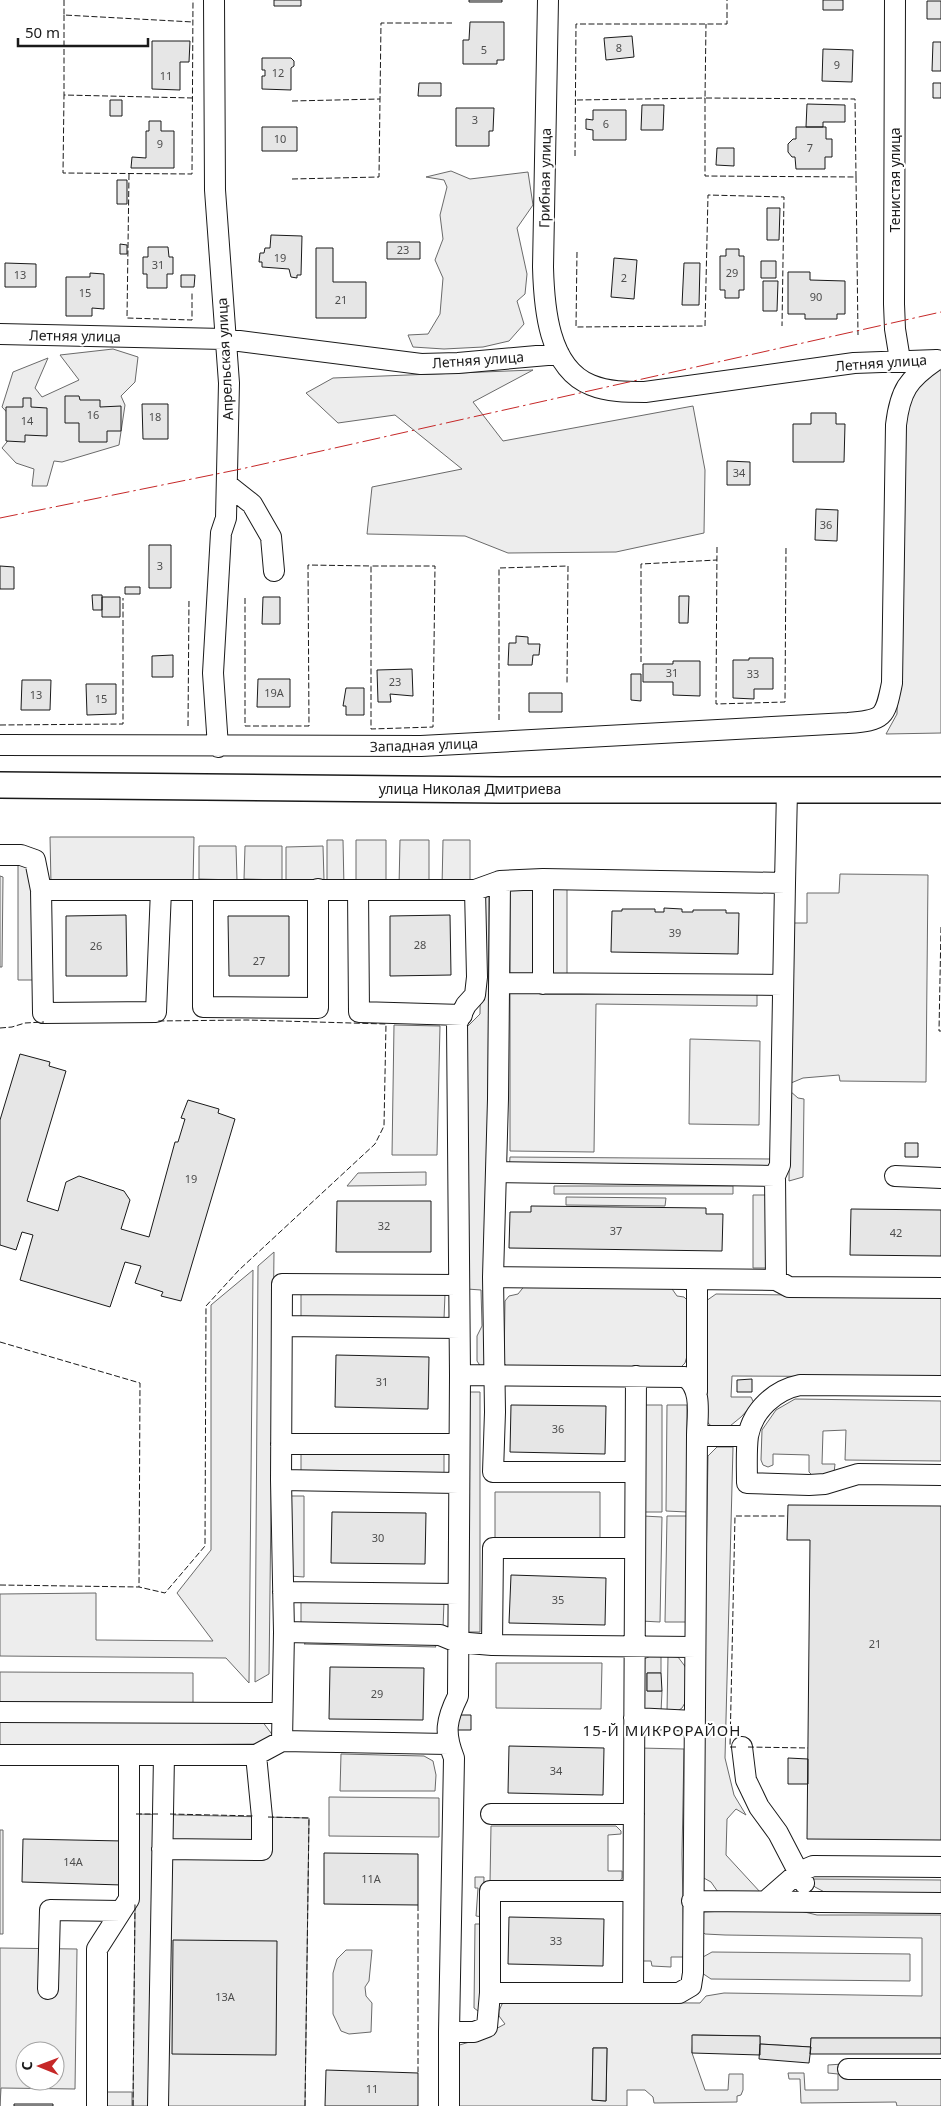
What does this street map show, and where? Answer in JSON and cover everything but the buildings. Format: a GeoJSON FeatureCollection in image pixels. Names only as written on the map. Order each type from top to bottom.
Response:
{"type":"FeatureCollection","features":[{"type":"Feature","properties":{"kind":"main road","name":"улица Николая Дмитриева"},"geometry":{"type":"LineString","coordinates":[[0,785],[501,790],[941,790]]}},
{"type":"Feature","properties":{"kind":"street","name":"Апрельская улица"},"geometry":{"type":"LineString","coordinates":[[214,0],[215,190],[224,339],[229,383],[228,485],[226,518],[221,533],[213,673],[218,747]]}},
{"type":"Feature","properties":{"kind":"street","name":"Грибная улица"},"geometry":{"type":"LineString","coordinates":[[548,0],[543,267],[544,299],[550,330],[559,354]]}},
{"type":"Feature","properties":{"kind":"street","name":"Тенистая улица"},"geometry":{"type":"LineString","coordinates":[[895,0],[894,304],[895,329],[900,360]]}},
{"type":"Feature","properties":{"kind":"street","name":"Летняя улица"},"geometry":{"type":"LineString","coordinates":[[0,334],[224,339],[421,364],[458,363],[559,354],[573,374],[591,385],[617,391],[645,392],[854,363],[938,360]]}},
{"type":"Feature","properties":{"kind":"street","name":"Западная улица"},"geometry":{"type":"LineString","coordinates":[[0,745],[421,746],[848,723],[870,721],[881,717],[887,706],[892,683],[896,425],[898,406],[904,390],[915,375],[938,360]]}},
{"type":"Feature","properties":{"kind":"street"},"geometry":{"type":"LineString","coordinates":[[228,485],[252,504],[271,537],[274,571]]}},
{"type":"Feature","properties":{"kind":"street"},"geometry":{"type":"LineString","coordinates":[[776,1280],[775,1176],[780,1165],[787,790]]}},
{"type":"Feature","properties":{"kind":"street"},"geometry":{"type":"LineString","coordinates":[[0,855],[21,855],[35,860],[41,890],[42,1013],[156,1012],[161,890]]}},
{"type":"Feature","properties":{"kind":"street"},"geometry":{"type":"LineString","coordinates":[[41,890],[475,890],[500,881],[543,878],[785,883]]}},
{"type":"Feature","properties":{"kind":"street"},"geometry":{"type":"LineString","coordinates":[[543,878],[543,984]]}},
{"type":"Feature","properties":{"kind":"street"},"geometry":{"type":"LineString","coordinates":[[500,881],[500,983],[493,1277],[493,1472],[635,1472]]}},
{"type":"Feature","properties":{"kind":"street"},"geometry":{"type":"LineString","coordinates":[[203,890],[203,1007],[318,1008],[318,889]]}},
{"type":"Feature","properties":{"kind":"street"},"geometry":{"type":"LineString","coordinates":[[358,890],[360,1012],[464,1010]]}},
{"type":"Feature","properties":{"kind":"street"},"geometry":{"type":"LineString","coordinates":[[449,2106],[454,1758],[448,1744],[448,1716],[458,1696],[460,1285],[457,1023],[475,995],[477,977],[475,890]]}},
{"type":"Feature","properties":{"kind":"street"},"geometry":{"type":"LineString","coordinates":[[500,983],[783,985]]}},
{"type":"Feature","properties":{"kind":"street"},"geometry":{"type":"LineString","coordinates":[[496,1172],[775,1176]]}},
{"type":"Feature","properties":{"kind":"street"},"geometry":{"type":"LineString","coordinates":[[895,1176],[941,1178]]}},
{"type":"Feature","properties":{"kind":"street"},"geometry":{"type":"LineString","coordinates":[[493,1277],[776,1280],[789,1287],[941,1288]]}},
{"type":"Feature","properties":{"kind":"street"},"geometry":{"type":"LineString","coordinates":[[490,1993],[679,1993],[691,1986],[693,1973],[697,1280]]}},
{"type":"Feature","properties":{"kind":"street"},"geometry":{"type":"LineString","coordinates":[[282,1741],[284,1632],[281,1480],[282,1284],[460,1285]]}},
{"type":"Feature","properties":{"kind":"street"},"geometry":{"type":"LineString","coordinates":[[282,1326],[459,1328]]}},
{"type":"Feature","properties":{"kind":"street"},"geometry":{"type":"LineString","coordinates":[[460,1375],[685,1377],[694,1385],[697,1392]]}},
{"type":"Feature","properties":{"kind":"street"},"geometry":{"type":"LineString","coordinates":[[633,1993],[636,1376]]}},
{"type":"Feature","properties":{"kind":"street"},"geometry":{"type":"LineString","coordinates":[[941,1386],[800,1385],[786,1388],[773,1395],[761,1408],[753,1422],[748,1436],[747,1483],[809,1485],[825,1484],[858,1474],[941,1474]]}},
{"type":"Feature","properties":{"kind":"street"},"geometry":{"type":"LineString","coordinates":[[697,1436],[748,1436]]}},
{"type":"Feature","properties":{"kind":"street"},"geometry":{"type":"LineString","coordinates":[[281,1444],[459,1444]]}},
{"type":"Feature","properties":{"kind":"street"},"geometry":{"type":"LineString","coordinates":[[281,1480],[458,1483]]}},
{"type":"Feature","properties":{"kind":"street"},"geometry":{"type":"LineString","coordinates":[[492,1645],[493,1548],[635,1548]]}},
{"type":"Feature","properties":{"kind":"street"},"geometry":{"type":"LineString","coordinates":[[283,1592],[458,1594]]}},
{"type":"Feature","properties":{"kind":"street"},"geometry":{"type":"LineString","coordinates":[[284,1632],[440,1634],[457,1642],[492,1645],[695,1647]]}},
{"type":"Feature","properties":{"kind":"street"},"geometry":{"type":"LineString","coordinates":[[0,1712],[282,1713]]}},
{"type":"Feature","properties":{"kind":"street"},"geometry":{"type":"LineString","coordinates":[[634,1718],[694,1720]]}},
{"type":"Feature","properties":{"kind":"street"},"geometry":{"type":"LineString","coordinates":[[0,1755],[256,1756],[282,1741],[448,1744]]}},
{"type":"Feature","properties":{"kind":"street"},"geometry":{"type":"LineString","coordinates":[[742,1747],[746,1780],[759,1807],[778,1833],[811,1901]]}},
{"type":"Feature","properties":{"kind":"street"},"geometry":{"type":"LineString","coordinates":[[97,2106],[97,1949],[129,1899],[129,1755]]}},
{"type":"Feature","properties":{"kind":"street"},"geometry":{"type":"LineString","coordinates":[[158,2106],[164,1755]]}},
{"type":"Feature","properties":{"kind":"street"},"geometry":{"type":"LineString","coordinates":[[162,1849],[262,1850],[262,1817],[256,1756]]}},
{"type":"Feature","properties":{"kind":"street"},"geometry":{"type":"LineString","coordinates":[[491,1814],[634,1814]]}},
{"type":"Feature","properties":{"kind":"street"},"geometry":{"type":"LineString","coordinates":[[767,1900],[798,1872],[812,1866],[941,1867]]}},
{"type":"Feature","properties":{"kind":"street"},"geometry":{"type":"LineString","coordinates":[[449,2032],[474,2032],[487,2027],[490,1993],[490,1891],[633,1891]]}},
{"type":"Feature","properties":{"kind":"street"},"geometry":{"type":"LineString","coordinates":[[692,1901],[941,1902]]}},
{"type":"Feature","properties":{"kind":"street"},"geometry":{"type":"LineString","coordinates":[[48,1989],[50,1910],[121,1911]]}},
{"type":"Feature","properties":{"kind":"street"},"geometry":{"type":"LineString","coordinates":[[848,2069],[941,2070]]}},
{"type":"Feature","properties":{"kind":"shaded area"},"geometry":{"type":"Polygon","coordinates":[[[451,171],[470,179],[528,172],[533,205],[517,228],[527,274],[525,294],[517,301],[524,324],[509,341],[483,347],[444,349],[413,347],[408,335],[428,334],[440,314],[443,278],[435,260],[443,239],[440,215],[447,187],[444,180],[426,177],[451,171]]]}},
{"type":"Feature","properties":{"kind":"shaded area"},"geometry":{"type":"Polygon","coordinates":[[[113,349],[138,357],[135,382],[121,396],[125,405],[119,445],[62,462],[54,461],[47,486],[32,486],[34,469],[16,463],[2,448],[20,426],[2,407],[13,372],[48,358],[35,388],[42,397],[79,380],[60,355],[113,349]]]}},
{"type":"Feature","properties":{"kind":"shaded area"},"geometry":{"type":"Polygon","coordinates":[[[941,368],[941,733],[886,734],[897,714],[900,497],[906,403],[917,381],[941,368]]]}},
{"type":"Feature","properties":{"kind":"shaded area"},"geometry":{"type":"Polygon","coordinates":[[[533,370],[473,402],[503,441],[693,406],[705,470],[704,533],[616,552],[508,553],[465,536],[367,534],[372,487],[462,469],[395,415],[338,423],[306,393],[333,378],[533,370]]]}},
{"type":"Feature","properties":{"kind":"shaded area"},"geometry":{"type":"Polygon","coordinates":[[[50,837],[194,837],[193,884],[51,884],[50,837]]]}},
{"type":"Feature","properties":{"kind":"shaded area"},"geometry":{"type":"Polygon","coordinates":[[[327,840],[343,840],[344,888],[327,888],[327,840]]]}},
{"type":"Feature","properties":{"kind":"shaded area"},"geometry":{"type":"Polygon","coordinates":[[[356,840],[386,840],[386,887],[356,888],[356,840]]]}},
{"type":"Feature","properties":{"kind":"shaded area"},"geometry":{"type":"Polygon","coordinates":[[[400,840],[429,840],[429,887],[399,887],[400,840]]]}},
{"type":"Feature","properties":{"kind":"shaded area"},"geometry":{"type":"Polygon","coordinates":[[[443,840],[470,840],[470,887],[442,887],[443,840]]]}},
{"type":"Feature","properties":{"kind":"shaded area"},"geometry":{"type":"Polygon","coordinates":[[[199,846],[236,846],[237,880],[199,879],[199,846]]]}},
{"type":"Feature","properties":{"kind":"shaded area"},"geometry":{"type":"Polygon","coordinates":[[[245,846],[282,846],[282,880],[244,879],[245,846]]]}},
{"type":"Feature","properties":{"kind":"shaded area"},"geometry":{"type":"Polygon","coordinates":[[[323,846],[324,880],[286,880],[286,847],[323,846]]]}},
{"type":"Feature","properties":{"kind":"shaded area"},"geometry":{"type":"Polygon","coordinates":[[[18,865],[34,865],[34,980],[18,980],[18,865]]]}},
{"type":"Feature","properties":{"kind":"shaded area"},"geometry":{"type":"Polygon","coordinates":[[[840,874],[928,875],[926,1082],[840,1081],[839,1075],[803,1078],[791,1083],[793,923],[807,923],[807,893],[839,893],[840,874]]]}},
{"type":"Feature","properties":{"kind":"shaded area"},"geometry":{"type":"Polygon","coordinates":[[[0,876],[3,877],[2,967],[0,967],[0,876]]]}},
{"type":"Feature","properties":{"kind":"shaded area"},"geometry":{"type":"Polygon","coordinates":[[[510,886],[535,886],[535,978],[510,978],[510,886]]]}},
{"type":"Feature","properties":{"kind":"shaded area"},"geometry":{"type":"Polygon","coordinates":[[[551,887],[567,887],[567,978],[550,977],[551,887]]]}},
{"type":"Feature","properties":{"kind":"shaded area"},"geometry":{"type":"Polygon","coordinates":[[[489,896],[487,1369],[481,1367],[477,1361],[477,1336],[482,1326],[481,1290],[467,1289],[467,1027],[480,1014],[481,901],[489,896]]]}},
{"type":"Feature","properties":{"kind":"shaded area"},"geometry":{"type":"Polygon","coordinates":[[[510,990],[757,992],[757,1006],[596,1004],[594,1152],[510,1151],[510,990]]]}},
{"type":"Feature","properties":{"kind":"shaded area"},"geometry":{"type":"Polygon","coordinates":[[[394,1025],[440,1026],[437,1155],[392,1155],[394,1025]]]}},
{"type":"Feature","properties":{"kind":"shaded area"},"geometry":{"type":"Polygon","coordinates":[[[690,1039],[760,1041],[759,1125],[689,1124],[690,1039]]]}},
{"type":"Feature","properties":{"kind":"shaded area"},"geometry":{"type":"Polygon","coordinates":[[[790,1091],[798,1098],[804,1099],[803,1177],[789,1181],[790,1091]]]}},
{"type":"Feature","properties":{"kind":"shaded area"},"geometry":{"type":"Polygon","coordinates":[[[510,1157],[773,1159],[772,1176],[509,1172],[510,1157]]]}},
{"type":"Feature","properties":{"kind":"shaded area"},"geometry":{"type":"Polygon","coordinates":[[[426,1172],[426,1185],[347,1186],[358,1173],[426,1172]]]}},
{"type":"Feature","properties":{"kind":"shaded area"},"geometry":{"type":"Polygon","coordinates":[[[554,1186],[733,1186],[733,1194],[554,1194],[554,1186]]]}},
{"type":"Feature","properties":{"kind":"shaded area"},"geometry":{"type":"Polygon","coordinates":[[[753,1195],[775,1195],[775,1268],[753,1268],[753,1195]]]}},
{"type":"Feature","properties":{"kind":"shaded area"},"geometry":{"type":"Polygon","coordinates":[[[566,1197],[666,1198],[665,1206],[566,1205],[566,1197]]]}},
{"type":"Feature","properties":{"kind":"shaded area"},"geometry":{"type":"Polygon","coordinates":[[[274,1252],[269,1674],[255,1682],[258,1266],[274,1252]]]}},
{"type":"Feature","properties":{"kind":"shaded area"},"geometry":{"type":"Polygon","coordinates":[[[253,1270],[249,1683],[226,1658],[0,1656],[0,1594],[96,1593],[96,1640],[213,1641],[177,1593],[211,1550],[211,1305],[253,1270]]]}},
{"type":"Feature","properties":{"kind":"shaded area"},"geometry":{"type":"Polygon","coordinates":[[[526,1284],[670,1286],[677,1296],[684,1297],[689,1302],[687,1356],[685,1363],[681,1367],[508,1367],[504,1363],[505,1301],[509,1296],[518,1294],[526,1284]]]}},
{"type":"Feature","properties":{"kind":"shaded area"},"geometry":{"type":"Polygon","coordinates":[[[301,1292],[445,1294],[444,1319],[301,1317],[301,1292]]]}},
{"type":"Feature","properties":{"kind":"shaded area"},"geometry":{"type":"Polygon","coordinates":[[[716,1294],[941,1297],[941,1377],[732,1376],[731,1397],[751,1397],[754,1403],[730,1426],[718,1432],[708,1423],[705,1413],[706,1301],[716,1294]]]}},
{"type":"Feature","properties":{"kind":"shaded area"},"geometry":{"type":"Polygon","coordinates":[[[468,1392],[480,1392],[480,1632],[468,1632],[468,1392]]]}},
{"type":"Feature","properties":{"kind":"shaded area"},"geometry":{"type":"Polygon","coordinates":[[[795,1399],[941,1401],[941,1461],[845,1460],[846,1430],[823,1431],[822,1464],[835,1464],[834,1473],[813,1476],[809,1472],[809,1455],[773,1454],[773,1465],[768,1467],[763,1465],[761,1460],[762,1430],[776,1410],[795,1399]]]}},
{"type":"Feature","properties":{"kind":"shaded area"},"geometry":{"type":"Polygon","coordinates":[[[645,1405],[662,1405],[662,1512],[642,1512],[645,1405]]]}},
{"type":"Feature","properties":{"kind":"shaded area"},"geometry":{"type":"Polygon","coordinates":[[[667,1405],[687,1405],[687,1512],[666,1511],[667,1405]]]}},
{"type":"Feature","properties":{"kind":"shaded area"},"geometry":{"type":"Polygon","coordinates":[[[717,1447],[733,1447],[725,1758],[734,1795],[746,1815],[736,1809],[727,1819],[726,1855],[761,1893],[718,1892],[711,1882],[702,1877],[702,1580],[706,1574],[708,1456],[717,1447]]]}},
{"type":"Feature","properties":{"kind":"shaded area"},"geometry":{"type":"Polygon","coordinates":[[[301,1449],[444,1450],[444,1475],[301,1474],[301,1449]]]}},
{"type":"Feature","properties":{"kind":"shaded area"},"geometry":{"type":"Polygon","coordinates":[[[495,1492],[600,1492],[600,1538],[495,1538],[495,1492]]]}},
{"type":"Feature","properties":{"kind":"shaded area"},"geometry":{"type":"Polygon","coordinates":[[[291,1496],[304,1496],[304,1577],[290,1576],[291,1496]]]}},
{"type":"Feature","properties":{"kind":"shaded area"},"geometry":{"type":"Polygon","coordinates":[[[643,1516],[662,1517],[660,1622],[641,1621],[643,1516]]]}},
{"type":"Feature","properties":{"kind":"shaded area"},"geometry":{"type":"Polygon","coordinates":[[[667,1516],[687,1516],[686,1622],[665,1622],[667,1516]]]}},
{"type":"Feature","properties":{"kind":"shaded area"},"geometry":{"type":"Polygon","coordinates":[[[301,1600],[444,1601],[443,1628],[301,1627],[301,1600]]]}},
{"type":"Feature","properties":{"kind":"shaded area"},"geometry":{"type":"Polygon","coordinates":[[[312,1638],[431,1640],[436,1647],[304,1644],[312,1638]]]}},
{"type":"Feature","properties":{"kind":"shaded area"},"geometry":{"type":"Polygon","coordinates":[[[661,1655],[661,1673],[647,1673],[647,1691],[662,1691],[661,1712],[644,1710],[640,1665],[644,1659],[661,1655]]]}},
{"type":"Feature","properties":{"kind":"shaded area"},"geometry":{"type":"Polygon","coordinates":[[[668,1656],[678,1657],[687,1669],[686,1701],[682,1708],[676,1712],[667,1712],[668,1656]]]}},
{"type":"Feature","properties":{"kind":"shaded area"},"geometry":{"type":"Polygon","coordinates":[[[496,1663],[602,1663],[601,1709],[496,1708],[496,1663]]]}},
{"type":"Feature","properties":{"kind":"shaded area"},"geometry":{"type":"Polygon","coordinates":[[[0,1672],[193,1673],[193,1703],[0,1702],[0,1672]]]}},
{"type":"Feature","properties":{"kind":"shaded area"},"geometry":{"type":"Polygon","coordinates":[[[262,1721],[274,1737],[266,1744],[0,1746],[0,1722],[262,1721]]]}},
{"type":"Feature","properties":{"kind":"shaded area"},"geometry":{"type":"Polygon","coordinates":[[[640,1748],[684,1749],[682,1854],[684,1957],[671,1957],[671,1967],[652,1966],[651,1961],[639,1961],[640,1748]]]}},
{"type":"Feature","properties":{"kind":"shaded area"},"geometry":{"type":"Polygon","coordinates":[[[341,1754],[424,1756],[433,1761],[436,1775],[435,1791],[340,1791],[341,1754]]]}},
{"type":"Feature","properties":{"kind":"shaded area"},"geometry":{"type":"Polygon","coordinates":[[[329,1797],[439,1798],[439,1837],[329,1836],[329,1797]]]}},
{"type":"Feature","properties":{"kind":"shaded area"},"geometry":{"type":"Polygon","coordinates":[[[136,1814],[309,1818],[305,2106],[133,2106],[136,1814]]]}},
{"type":"Feature","properties":{"kind":"shaded area"},"geometry":{"type":"Polygon","coordinates":[[[491,1826],[616,1826],[621,1831],[621,1834],[608,1835],[608,1871],[622,1871],[622,1878],[620,1881],[490,1883],[491,1826]]]}},
{"type":"Feature","properties":{"kind":"shaded area"},"geometry":{"type":"Polygon","coordinates":[[[0,1830],[3,1830],[3,1934],[0,1934],[0,1830]]]}},
{"type":"Feature","properties":{"kind":"shaded area"},"geometry":{"type":"Polygon","coordinates":[[[475,1877],[484,1877],[483,1917],[476,1916],[478,1888],[475,1888],[475,1877]]]}},
{"type":"Feature","properties":{"kind":"shaded area"},"geometry":{"type":"Polygon","coordinates":[[[814,1879],[941,1880],[941,1896],[832,1896],[815,1887],[812,1884],[814,1879]]]}},
{"type":"Feature","properties":{"kind":"shaded area"},"geometry":{"type":"Polygon","coordinates":[[[788,1908],[817,1915],[941,1915],[941,2038],[811,2038],[811,2047],[760,2044],[760,2036],[693,2035],[692,2053],[705,2090],[728,2090],[729,2074],[743,2074],[743,2090],[741,2095],[737,2096],[737,2102],[654,2103],[653,2097],[645,2090],[627,2090],[627,2106],[455,2106],[456,2046],[473,2041],[505,2024],[499,2016],[499,2011],[505,2002],[700,2003],[706,1996],[724,1993],[922,1996],[922,1938],[705,1934],[700,1929],[701,1916],[704,1912],[788,1908]],[[593,2048],[592,2100],[606,2101],[607,2048],[593,2048]]]}},
{"type":"Feature","properties":{"kind":"shaded area"},"geometry":{"type":"Polygon","coordinates":[[[475,1924],[483,1924],[482,2014],[474,2008],[475,1924]]]}},
{"type":"Feature","properties":{"kind":"shaded area"},"geometry":{"type":"Polygon","coordinates":[[[0,1948],[77,1949],[75,2089],[65,2089],[65,2041],[15,2041],[15,2088],[1,2088],[0,2106],[0,1948]]]}},
{"type":"Feature","properties":{"kind":"shaded area"},"geometry":{"type":"Polygon","coordinates":[[[346,1950],[372,1950],[369,1981],[365,1987],[366,1996],[372,2003],[371,2032],[349,2034],[341,2031],[333,2014],[333,1973],[337,1959],[346,1950]]]}},
{"type":"Feature","properties":{"kind":"shaded area"},"geometry":{"type":"Polygon","coordinates":[[[712,1952],[910,1954],[910,1981],[711,1979],[702,1973],[703,1957],[712,1952]]]}},
{"type":"Feature","properties":{"kind":"shaded area"},"geometry":{"type":"Polygon","coordinates":[[[843,2064],[941,2075],[941,2106],[897,2106],[896,2102],[801,2103],[800,2079],[789,2079],[788,2073],[804,2073],[805,2090],[838,2090],[838,2074],[828,2073],[828,2065],[843,2064]]]}},
{"type":"Feature","properties":{"kind":"shaded area"},"geometry":{"type":"Polygon","coordinates":[[[105,2092],[132,2092],[132,2106],[105,2106],[105,2092]]]}},
{"type":"Feature","properties":{"kind":"fence"},"geometry":{"type":"LineString","coordinates":[[64,0],[64,15],[193,22]]}},
{"type":"Feature","properties":{"kind":"fence"},"geometry":{"type":"LineString","coordinates":[[193,0],[192,174],[63,173],[64,95],[193,98]]}},
{"type":"Feature","properties":{"kind":"fence"},"geometry":{"type":"LineString","coordinates":[[575,156],[576,24],[727,24],[727,0]]}},
{"type":"Feature","properties":{"kind":"fence"},"geometry":{"type":"LineString","coordinates":[[64,15],[64,95]]}},
{"type":"Feature","properties":{"kind":"fence"},"geometry":{"type":"LineString","coordinates":[[292,101],[380,99],[381,23],[452,23]]}},
{"type":"Feature","properties":{"kind":"fence"},"geometry":{"type":"LineString","coordinates":[[577,100],[705,98],[705,176],[856,177],[855,99],[705,98],[706,24]]}},
{"type":"Feature","properties":{"kind":"fence"},"geometry":{"type":"LineString","coordinates":[[292,179],[379,177],[380,99]]}},
{"type":"Feature","properties":{"kind":"fence"},"geometry":{"type":"LineString","coordinates":[[129,174],[127,318],[192,320],[192,291]]}},
{"type":"Feature","properties":{"kind":"fence"},"geometry":{"type":"LineString","coordinates":[[856,177],[858,335]]}},
{"type":"Feature","properties":{"kind":"fence"},"geometry":{"type":"LineString","coordinates":[[577,252],[576,327],[705,326],[708,195],[784,197],[782,326]]}},
{"type":"Feature","properties":{"kind":"fence"},"geometry":{"type":"LineString","coordinates":[[717,547],[716,704],[785,702],[786,548]]}},
{"type":"Feature","properties":{"kind":"fence"},"geometry":{"type":"LineString","coordinates":[[641,662],[641,564],[717,560]]}},
{"type":"Feature","properties":{"kind":"fence"},"geometry":{"type":"LineString","coordinates":[[245,598],[245,726],[309,726],[308,565],[371,566],[371,729],[433,727],[435,566],[371,566]]}},
{"type":"Feature","properties":{"kind":"fence"},"geometry":{"type":"LineString","coordinates":[[499,720],[499,568],[568,566],[567,683]]}},
{"type":"Feature","properties":{"kind":"fence"},"geometry":{"type":"LineString","coordinates":[[0,725],[123,724],[123,598]]}},
{"type":"Feature","properties":{"kind":"fence"},"geometry":{"type":"LineString","coordinates":[[188,726],[189,599]]}},
{"type":"Feature","properties":{"kind":"fence"},"geometry":{"type":"LineString","coordinates":[[941,927],[939,1031],[941,1031]]}},
{"type":"Feature","properties":{"kind":"fence"},"geometry":{"type":"LineString","coordinates":[[0,1585],[139,1587],[165,1593],[205,1546],[206,1306],[239,1270],[375,1144],[384,1126],[386,1024],[247,1020],[157,1021]]}},
{"type":"Feature","properties":{"kind":"fence"},"geometry":{"type":"LineString","coordinates":[[0,1028],[25,1023],[44,1022]]}},
{"type":"Feature","properties":{"kind":"fence"},"geometry":{"type":"LineString","coordinates":[[0,1342],[140,1383],[139,1587]]}},
{"type":"Feature","properties":{"kind":"fence"},"geometry":{"type":"LineString","coordinates":[[736,1747],[730,1747],[735,1516],[787,1516]]}},
{"type":"Feature","properties":{"kind":"fence"},"geometry":{"type":"LineString","coordinates":[[748,1747],[808,1748]]}},
{"type":"Feature","properties":{"kind":"fence"},"geometry":{"type":"LineString","coordinates":[[136,1814],[158,1814]]}},
{"type":"Feature","properties":{"kind":"fence"},"geometry":{"type":"LineString","coordinates":[[170,1814],[255,1816]]}},
{"type":"Feature","properties":{"kind":"fence"},"geometry":{"type":"LineString","coordinates":[[268,1817],[309,1818],[305,2106]]}},
{"type":"Feature","properties":{"kind":"fence"},"geometry":{"type":"LineString","coordinates":[[133,2106],[135,1904]]}},
{"type":"Feature","properties":{"kind":"fence"},"geometry":{"type":"LineString","coordinates":[[418,1905],[418,2073]]}},
{"type":"Feature","properties":{"kind":"power"},"geometry":{"type":"LineString","coordinates":[[0,518],[241,469],[941,312]]}},
{"type":"Feature","properties":{"kind":"district","name":"15-Й МИКРОРАЙОН"},"geometry":{"type":"Point","coordinates":[662,1731]}}]}
